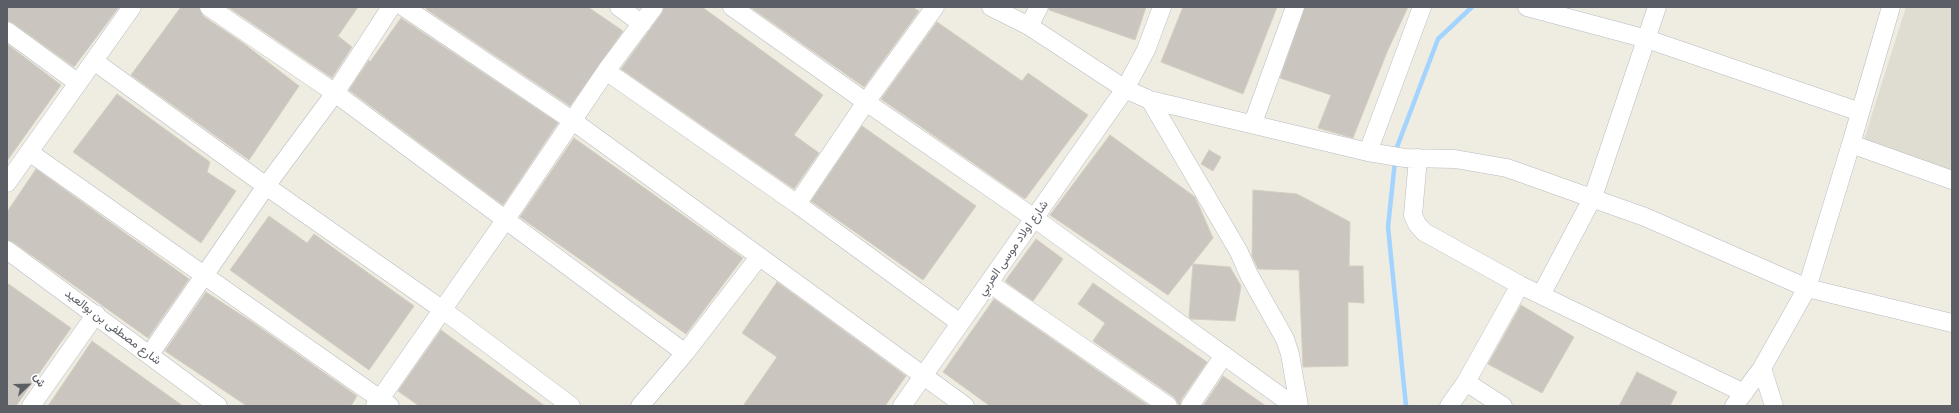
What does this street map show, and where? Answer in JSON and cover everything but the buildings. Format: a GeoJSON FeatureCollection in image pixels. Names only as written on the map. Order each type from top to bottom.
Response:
{"type":"FeatureCollection","features":[{"type":"Feature","properties":{"kind":"street"},"geometry":{"type":"LineString","coordinates":[[7,183],[132,7]]}},
{"type":"Feature","properties":{"kind":"street"},"geometry":{"type":"LineString","coordinates":[[209,7],[335,93],[685,353]]}},
{"type":"Feature","properties":{"kind":"street"},"geometry":{"type":"LineString","coordinates":[[619,7],[642,24]]}},
{"type":"Feature","properties":{"kind":"street"},"geometry":{"type":"LineString","coordinates":[[29,152],[382,404],[443,310],[606,71],[654,7]]}},
{"type":"Feature","properties":{"kind":"street"},"geometry":{"type":"LineString","coordinates":[[732,7],[1034,218],[1294,406]]}},
{"type":"Feature","properties":{"kind":"street"},"geometry":{"type":"LineString","coordinates":[[798,204],[866,102],[935,7]]}},
{"type":"Feature","properties":{"kind":"street"},"geometry":{"type":"LineString","coordinates":[[991,7],[1029,26],[1125,90],[1150,100],[1253,123],[1368,152],[1403,157],[1455,159],[1507,168],[1593,197],[1645,217],[1807,288],[1952,323]]}},
{"type":"Feature","properties":{"kind":"street"},"geometry":{"type":"LineString","coordinates":[[1029,26],[1039,7]]}},
{"type":"Feature","properties":{"kind":"street","name":"شارع اولاد موسى العربي"},"geometry":{"type":"LineString","coordinates":[[902,406],[1125,90],[1146,50],[1162,7]]}},
{"type":"Feature","properties":{"kind":"street"},"geometry":{"type":"LineString","coordinates":[[1253,123],[1295,7]]}},
{"type":"Feature","properties":{"kind":"street"},"geometry":{"type":"LineString","coordinates":[[1368,152],[1422,7]]}},
{"type":"Feature","properties":{"kind":"street"},"geometry":{"type":"LineString","coordinates":[[1527,7],[1647,39],[1860,112]]}},
{"type":"Feature","properties":{"kind":"street"},"geometry":{"type":"LineString","coordinates":[[1541,295],[1593,197],[1657,7]]}},
{"type":"Feature","properties":{"kind":"street"},"geometry":{"type":"LineString","coordinates":[[1403,157],[1413,204],[1413,215],[1417,224],[1424,232],[1520,285],[1739,399],[1762,368],[1807,288],[1891,7]]}},
{"type":"Feature","properties":{"kind":"street"},"geometry":{"type":"LineString","coordinates":[[150,354],[266,186],[335,93],[403,8],[573,121],[965,406]]}},
{"type":"Feature","properties":{"kind":"street"},"geometry":{"type":"LineString","coordinates":[[7,31],[78,83]]}},
{"type":"Feature","properties":{"kind":"street"},"geometry":{"type":"LineString","coordinates":[[94,61],[266,186],[443,310],[571,406]]}},
{"type":"Feature","properties":{"kind":"street"},"geometry":{"type":"LineString","coordinates":[[606,71],[798,204],[960,323]]}},
{"type":"Feature","properties":{"kind":"street"},"geometry":{"type":"LineString","coordinates":[[1150,100],[1239,252],[1249,275],[1285,339],[1290,354],[1298,406]]}},
{"type":"Feature","properties":{"kind":"street"},"geometry":{"type":"LineString","coordinates":[[1851,144],[1952,180]]}},
{"type":"Feature","properties":{"kind":"street","name":"شارع مصطفى بن بوالعيد"},"geometry":{"type":"LineString","coordinates":[[7,250],[150,354],[211,404]]}},
{"type":"Feature","properties":{"kind":"street"},"geometry":{"type":"LineString","coordinates":[[640,406],[685,353],[759,257]]}},
{"type":"Feature","properties":{"kind":"street"},"geometry":{"type":"LineString","coordinates":[[989,283],[1168,406]]}},
{"type":"Feature","properties":{"kind":"street"},"geometry":{"type":"LineString","coordinates":[[1449,406],[1466,382],[1520,285]]}},
{"type":"Feature","properties":{"kind":"street"},"geometry":{"type":"LineString","coordinates":[[31,406],[96,314]]}},
{"type":"Feature","properties":{"kind":"street"},"geometry":{"type":"LineString","coordinates":[[1190,406],[1224,355]]}},
{"type":"Feature","properties":{"kind":"street"},"geometry":{"type":"LineString","coordinates":[[1762,368],[1774,406]]}},
{"type":"Feature","properties":{"kind":"street"},"geometry":{"type":"LineString","coordinates":[[1466,382],[1504,406]]}},
{"type":"Feature","properties":{"kind":"shaded area"},"geometry":{"type":"Polygon","coordinates":[[[1906,7],[1952,7],[1952,171],[1863,143],[1906,7]]]}},
{"type":"Feature","properties":{"kind":"waterway"},"geometry":{"type":"LineString","coordinates":[[1396,153],[1438,39],[1472,7]]}},
{"type":"Feature","properties":{"kind":"waterway"},"geometry":{"type":"LineString","coordinates":[[1395,161],[1388,227],[1406,406]]}}]}
